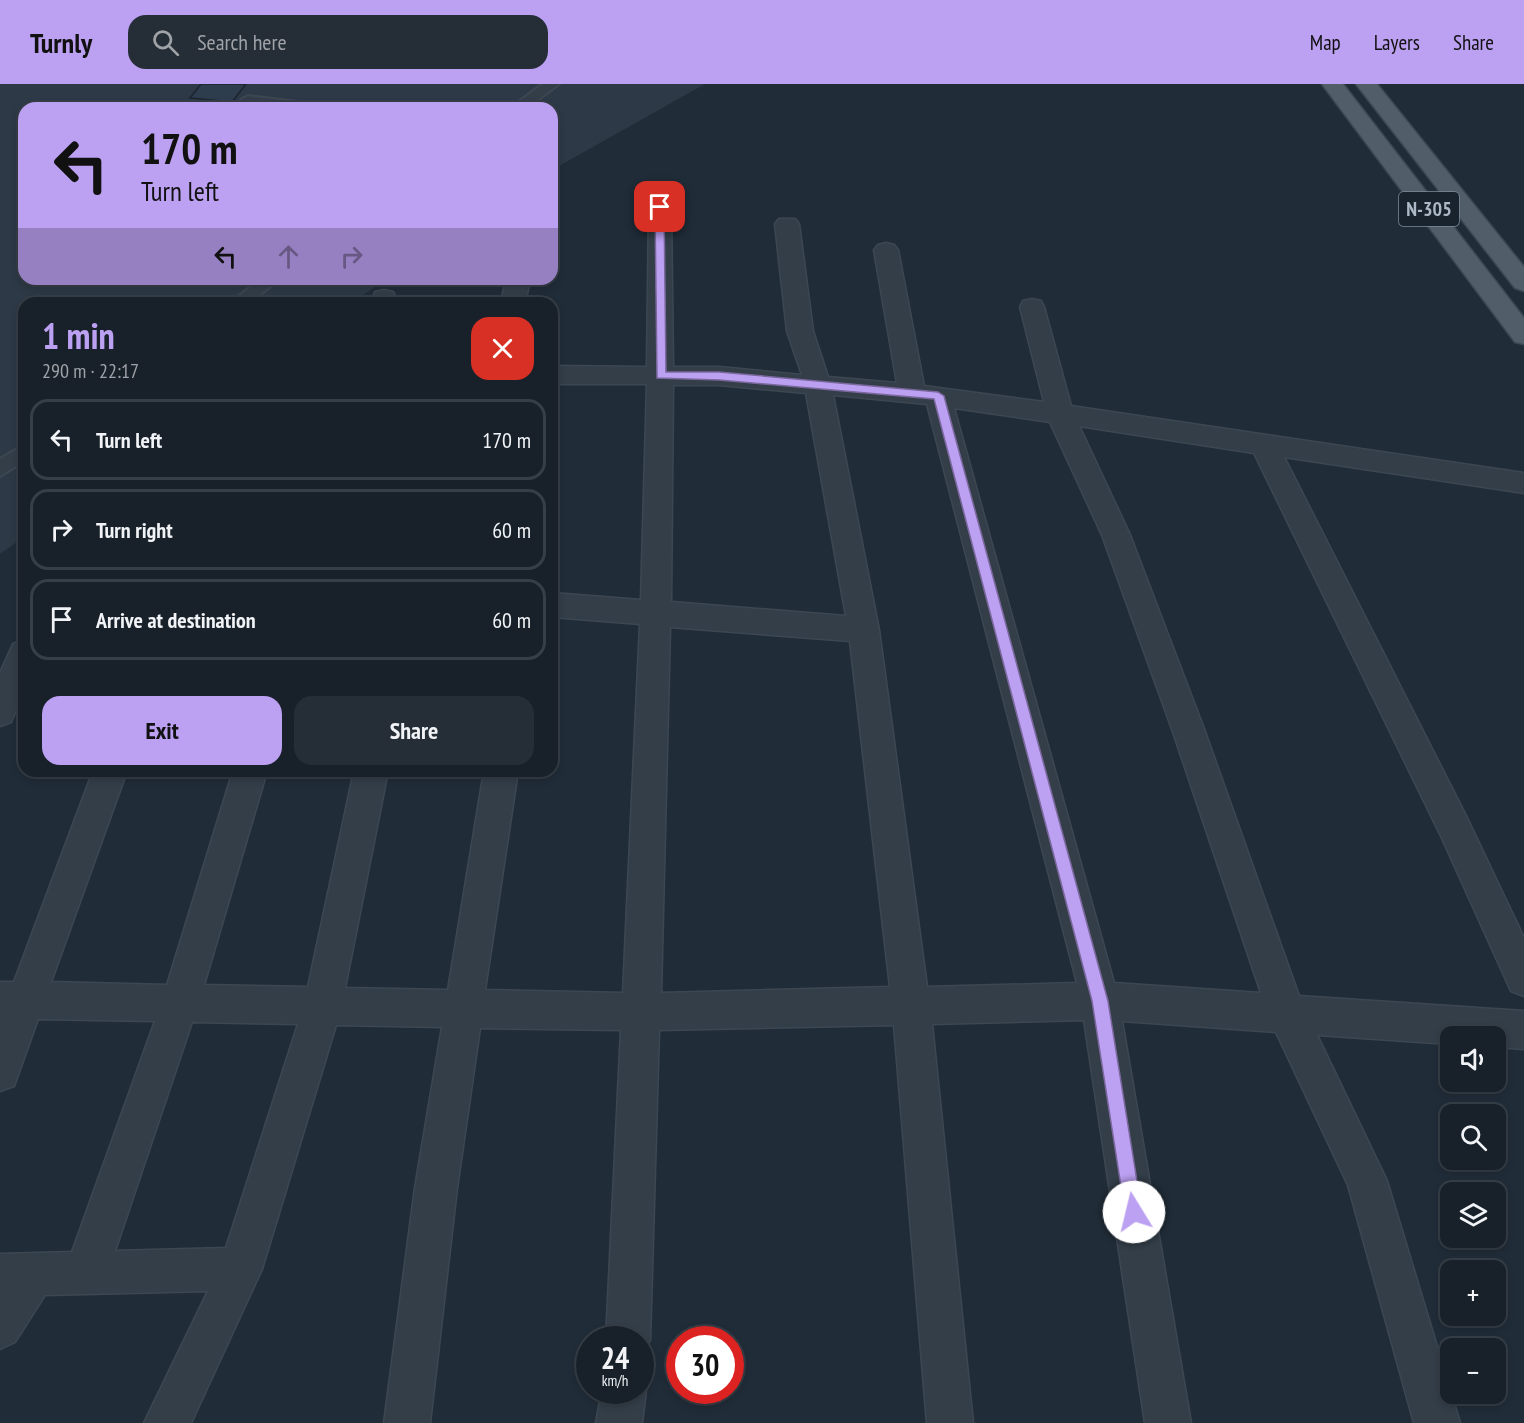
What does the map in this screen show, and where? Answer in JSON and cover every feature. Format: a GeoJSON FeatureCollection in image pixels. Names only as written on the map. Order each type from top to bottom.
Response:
{"type":"FeatureCollection","features":[{"type":"Feature","properties":{"kind":"main road","name":"N-305"},"geometry":{"type":"LineString","coordinates":[[1332,84],[1524,336]]}},
{"type":"Feature","properties":{"kind":"main road","name":"N-305"},"geometry":{"type":"LineString","coordinates":[[1366,84],[1519,271]]}},
{"type":"Feature","properties":{"kind":"street"},"geometry":{"type":"LineString","coordinates":[[629,1326],[655,613],[661,376],[660,207]]}},
{"type":"Feature","properties":{"kind":"street"},"geometry":{"type":"LineString","coordinates":[[787,224],[800,331],[818,385],[864,630],[912,1006],[950,1423]]}},
{"type":"Feature","properties":{"kind":"street"},"geometry":{"type":"LineString","coordinates":[[886,250],[925,395],[1100,1001],[1168,1423]]}},
{"type":"Feature","properties":{"kind":"street"},"geometry":{"type":"LineString","coordinates":[[1032,307],[1060,414],[1116,535],[1188,729],[1286,1012],[1367,1181],[1437,1423]]}},
{"type":"Feature","properties":{"kind":"street"},"geometry":{"type":"LineString","coordinates":[[558,375],[719,376],[925,395],[1524,483]]}},
{"type":"Feature","properties":{"kind":"street"},"geometry":{"type":"LineString","coordinates":[[1264,445],[1455,827],[1524,978]]}},
{"type":"Feature","properties":{"kind":"street"},"geometry":{"type":"LineString","coordinates":[[558,605],[864,630]]}},
{"type":"Feature","properties":{"kind":"street"},"geometry":{"type":"LineString","coordinates":[[0,712],[18,667]]}},
{"type":"Feature","properties":{"kind":"street"},"geometry":{"type":"LineString","coordinates":[[0,1072],[13,1000],[107,777]]}},
{"type":"Feature","properties":{"kind":"street"},"geometry":{"type":"LineString","coordinates":[[86,1274],[180,1003],[248,777]]}},
{"type":"Feature","properties":{"kind":"street"},"geometry":{"type":"LineString","coordinates":[[167,1423],[241,1269],[323,1006],[370,777]]}},
{"type":"Feature","properties":{"kind":"street"},"geometry":{"type":"LineString","coordinates":[[407,1423],[436,1188],[462,1009],[500,777]]}},
{"type":"Feature","properties":{"kind":"street"},"geometry":{"type":"LineString","coordinates":[[13,1000],[640,1012],[1100,1001],[1524,1030]]}},
{"type":"Feature","properties":{"kind":"street"},"geometry":{"type":"LineString","coordinates":[[0,1327],[16,1275],[241,1269]]}},
{"type":"Feature","properties":{"kind":"street"},"geometry":{"type":"LineString","coordinates":[[619,1423],[622,1404]]}},
{"type":"Feature","properties":{"kind":"lane"},"geometry":{"type":"LineString","coordinates":[[246,102],[259,84]]}},
{"type":"Feature","properties":{"kind":"lane"},"geometry":{"type":"LineString","coordinates":[[526,102],[552,84]]}},
{"type":"Feature","properties":{"kind":"lane"},"geometry":{"type":"LineString","coordinates":[[246,297],[264,285]]}},
{"type":"Feature","properties":{"kind":"lane"},"geometry":{"type":"LineString","coordinates":[[0,469],[18,456]]}},
{"type":"Feature","properties":{"kind":"shaded area"},"geometry":{"type":"Polygon","coordinates":[[[0,84],[705,84],[558,167],[558,102],[18,102],[18,285],[378,285],[360,297],[18,297],[18,541],[0,554],[0,84]]]}},
{"type":"Feature","properties":{"kind":"building"},"geometry":{"type":"Polygon","coordinates":[[[201,84],[246,84],[232,102],[190,98],[201,84]]]}},
{"type":"Feature","properties":{"kind":"route"},"geometry":{"type":"LineString","coordinates":[[660,207],[661,376],[719,376],[938,396],[1100,1001],[1134,1212]]}}]}
